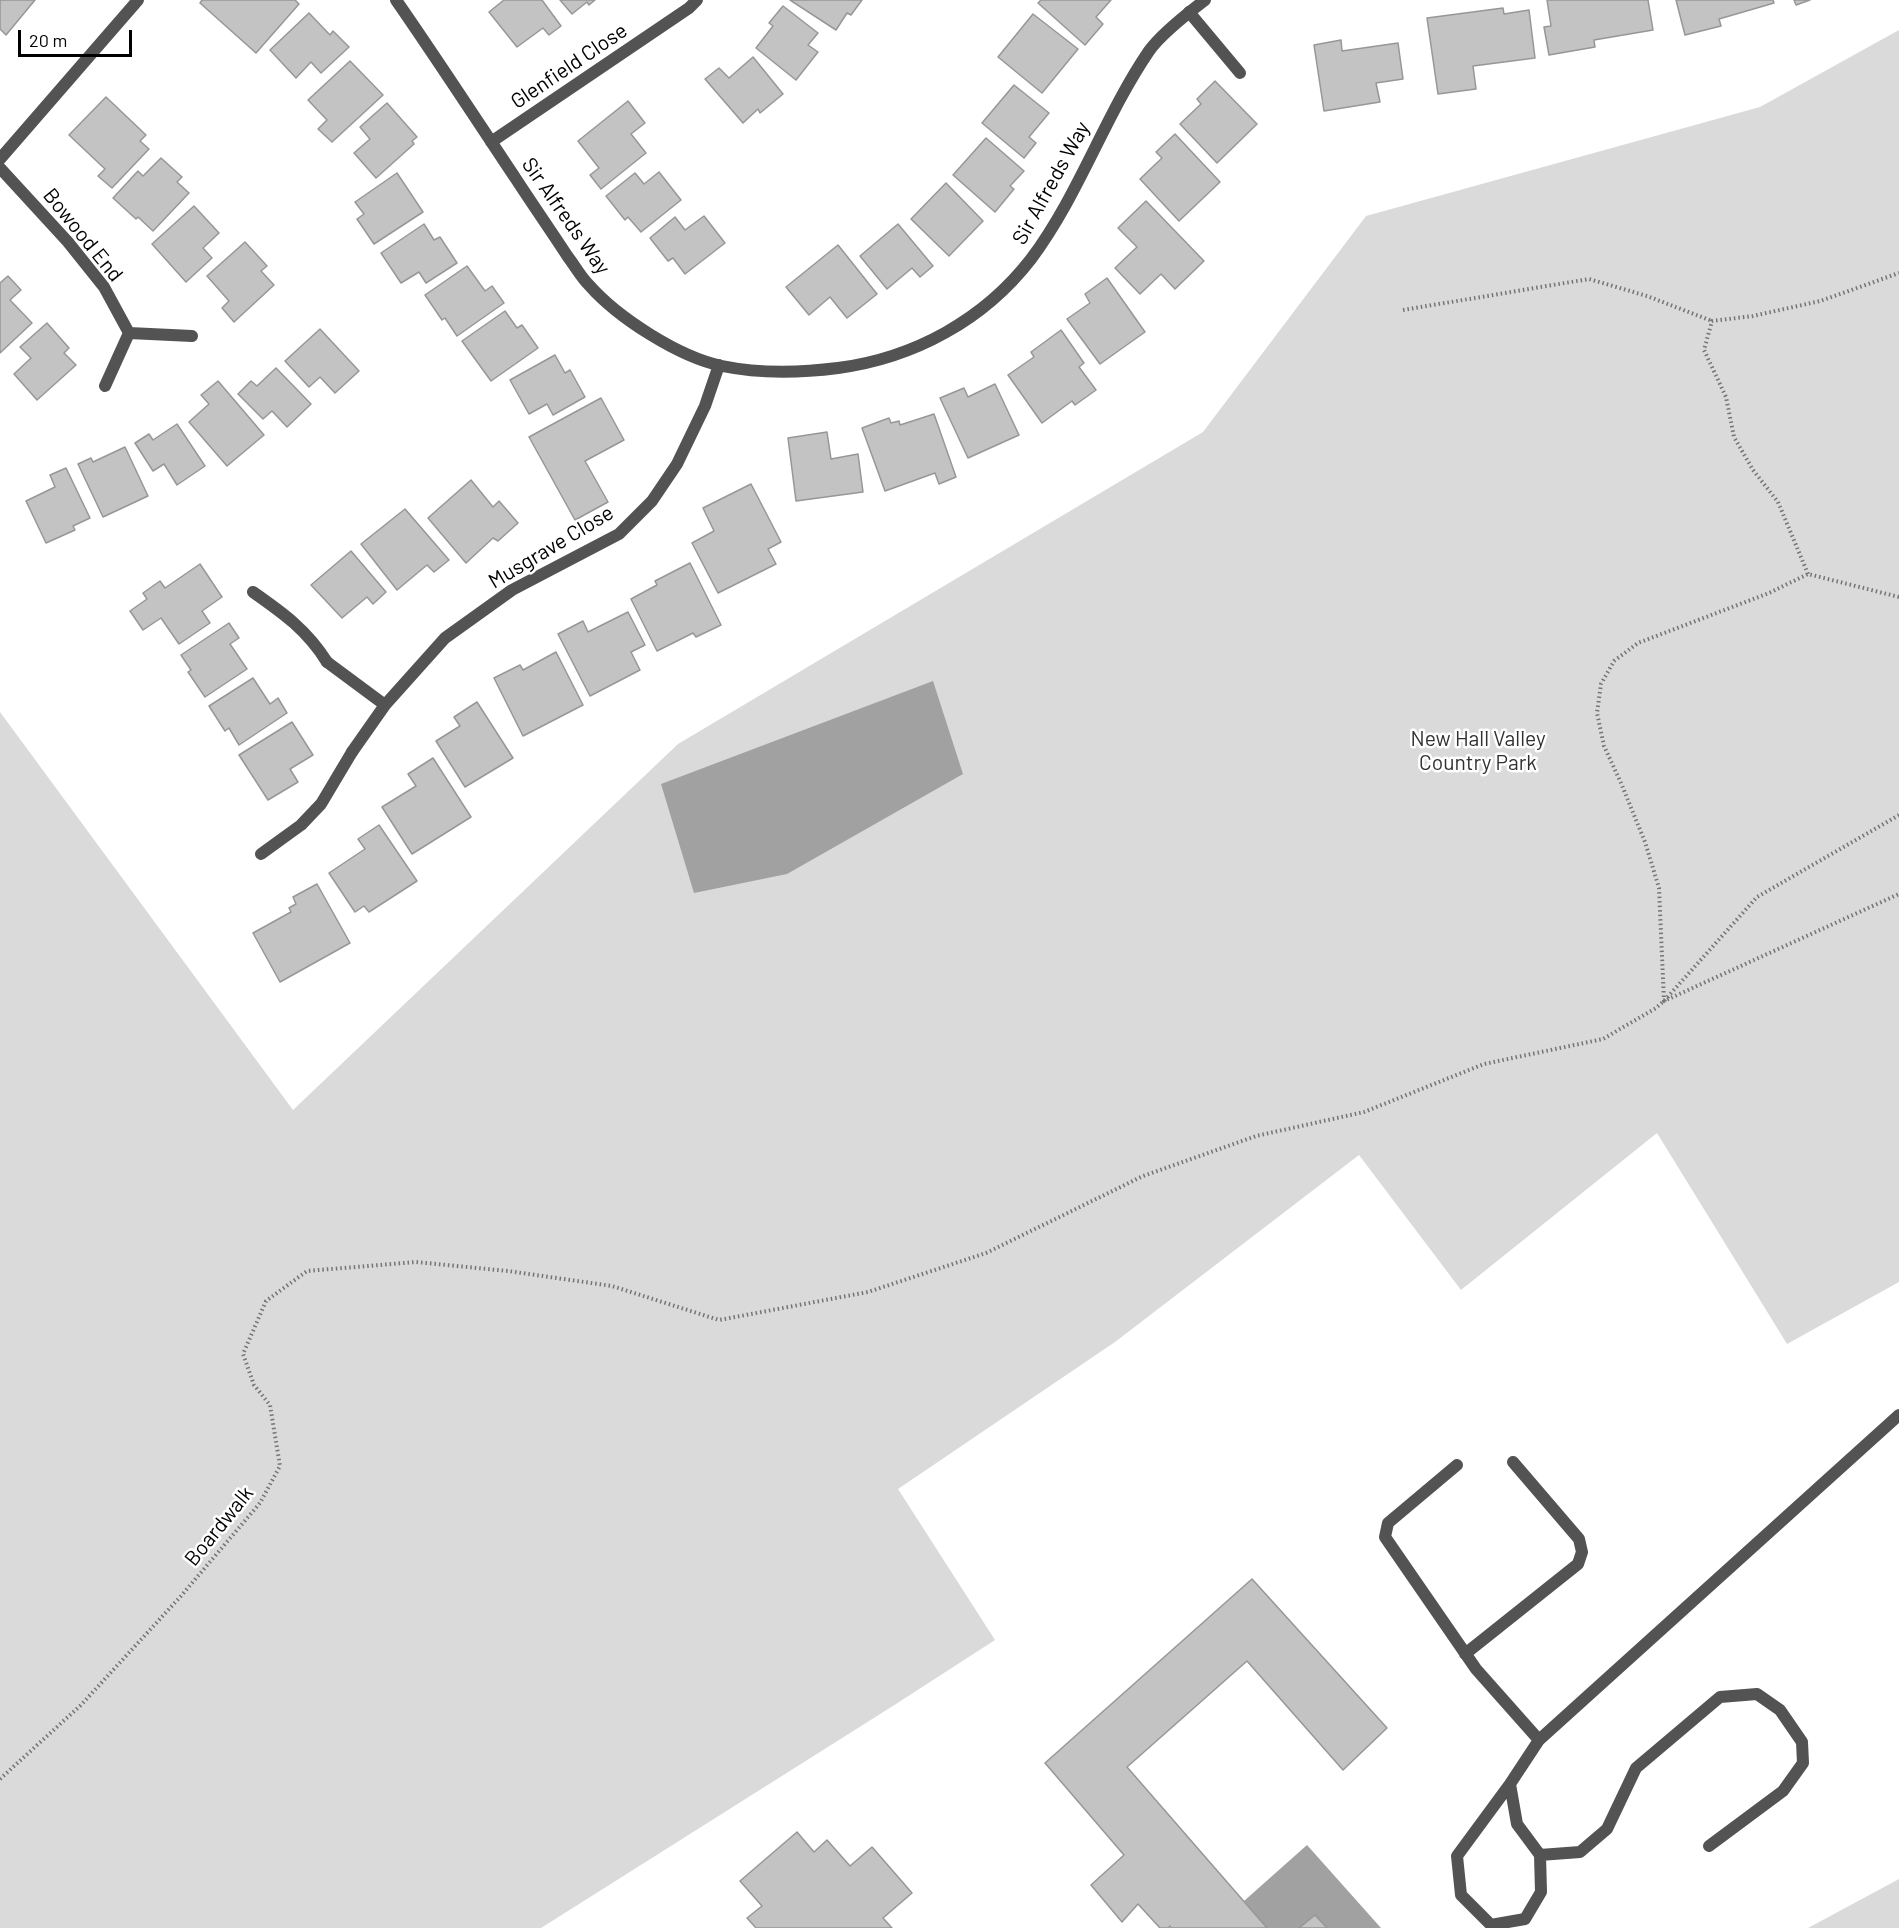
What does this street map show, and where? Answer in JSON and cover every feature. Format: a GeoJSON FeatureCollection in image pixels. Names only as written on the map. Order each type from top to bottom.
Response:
{"type":"FeatureCollection","features":[{"type":"Feature","properties":{"kind":"street"},"geometry":{"type":"LineString","coordinates":[[0,159],[138,0]]}},
{"type":"Feature","properties":{"kind":"street","name":"Sir Alfreds Way"},"geometry":{"type":"LineString","coordinates":[[396,0],[588,285],[627,320],[672,347],[719,365],[765,372],[809,372],[863,365],[916,348],[957,326],[991,301],[1012,282],[1057,221],[1110,116],[1151,48],[1205,0]]}},
{"type":"Feature","properties":{"kind":"street","name":"Glenfield Close"},"geometry":{"type":"LineString","coordinates":[[491,142],[698,0]]}},
{"type":"Feature","properties":{"kind":"street"},"geometry":{"type":"LineString","coordinates":[[1189,12],[1240,73]]}},
{"type":"Feature","properties":{"kind":"street","name":"Bowood End"},"geometry":{"type":"LineString","coordinates":[[0,168],[68,242],[104,287],[129,333]]}},
{"type":"Feature","properties":{"kind":"street"},"geometry":{"type":"LineString","coordinates":[[105,386],[129,333],[192,336]]}},
{"type":"Feature","properties":{"kind":"street","name":"Musgrave Close"},"geometry":{"type":"LineString","coordinates":[[261,854],[301,825],[321,804],[352,752],[385,705],[445,638],[512,590],[619,534],[652,501],[677,465],[705,406],[719,365]]}},
{"type":"Feature","properties":{"kind":"street"},"geometry":{"type":"LineString","coordinates":[[253,591],[296,623],[316,644],[327,662],[385,705]]}},
{"type":"Feature","properties":{"kind":"street"},"geometry":{"type":"LineString","coordinates":[[1510,1784],[1517,1824],[1540,1856],[1540,1892],[1525,1919],[1491,1925],[1461,1896],[1457,1856],[1539,1740],[1899,1415]]}},
{"type":"Feature","properties":{"kind":"street"},"geometry":{"type":"LineString","coordinates":[[1466,1654],[1578,1564],[1582,1552],[1578,1539],[1513,1462]]}},
{"type":"Feature","properties":{"kind":"street"},"geometry":{"type":"LineString","coordinates":[[1457,1465],[1388,1523],[1384,1537],[1476,1669],[1539,1740]]}},
{"type":"Feature","properties":{"kind":"street"},"geometry":{"type":"LineString","coordinates":[[1540,1856],[1580,1852],[1607,1829],[1636,1768],[1720,1697],[1757,1694],[1780,1710],[1802,1742],[1803,1763],[1783,1791],[1709,1846]]}},
{"type":"Feature","properties":{"kind":"path"},"geometry":{"type":"LineString","coordinates":[[1403,310],[1588,279],[1647,296],[1712,321],[1753,316],[1820,301],[1899,273]]}},
{"type":"Feature","properties":{"kind":"path"},"geometry":{"type":"LineString","coordinates":[[1712,321],[1704,350],[1726,397],[1734,437],[1754,470],[1778,502],[1808,574]]}},
{"type":"Feature","properties":{"kind":"path"},"geometry":{"type":"LineString","coordinates":[[1664,1001],[1659,888],[1646,842],[1604,746],[1597,713],[1601,684],[1614,661],[1638,643],[1769,593],[1808,574],[1899,597]]}},
{"type":"Feature","properties":{"kind":"path"},"geometry":{"type":"LineString","coordinates":[[1664,1001],[1757,897],[1899,815]]}},
{"type":"Feature","properties":{"kind":"path"},"geometry":{"type":"LineString","coordinates":[[1664,1001],[1899,894]]}},
{"type":"Feature","properties":{"kind":"path","name":"Boardwalk"},"geometry":{"type":"LineString","coordinates":[[0,1779],[81,1705],[181,1596],[260,1503],[280,1466],[270,1405],[254,1385],[243,1354],[266,1301],[307,1271],[416,1262],[508,1271],[612,1286],[719,1320],[868,1292],[986,1253],[1143,1176],[1256,1137],[1364,1112],[1484,1064],[1603,1039],[1664,1001]]}},
{"type":"Feature","properties":{"kind":"green space","name":"New Hall Valley Country Park"},"geometry":{"type":"Polygon","coordinates":[[[1899,30],[1899,1282],[1787,1344],[1657,1133],[1461,1290],[1359,1155],[1115,1342],[898,1489],[995,1640],[541,1928],[0,1928],[0,712],[293,1110],[678,744],[1203,432],[1366,216],[1760,107],[1899,30]]]}},
{"type":"Feature","properties":{"kind":"green space"},"geometry":{"type":"Polygon","coordinates":[[[1899,1879],[1899,1928],[1808,1928],[1899,1879]]]}},
{"type":"Feature","properties":{"kind":"shaded area"},"geometry":{"type":"Polygon","coordinates":[[[933,681],[963,774],[787,874],[694,893],[661,784],[933,681]]]}},
{"type":"Feature","properties":{"kind":"shaded area"},"geometry":{"type":"Polygon","coordinates":[[[1307,1845],[1381,1928],[1327,1928],[1315,1915],[1299,1928],[1267,1928],[1244,1901],[1307,1845]]]}},
{"type":"Feature","properties":{"kind":"building"},"geometry":{"type":"Polygon","coordinates":[[[0,0],[35,0],[6,35],[0,29],[0,0]]]}},
{"type":"Feature","properties":{"kind":"building"},"geometry":{"type":"Polygon","coordinates":[[[202,0],[295,0],[299,4],[256,53],[200,3],[202,0]]]}},
{"type":"Feature","properties":{"kind":"building"},"geometry":{"type":"Polygon","coordinates":[[[504,0],[542,0],[561,26],[549,35],[543,28],[517,47],[489,12],[504,0]]]}},
{"type":"Feature","properties":{"kind":"building"},"geometry":{"type":"Polygon","coordinates":[[[560,0],[595,0],[589,5],[587,2],[572,14],[560,0]]]}},
{"type":"Feature","properties":{"kind":"building"},"geometry":{"type":"Polygon","coordinates":[[[790,0],[862,0],[851,15],[847,13],[836,30],[790,0]]]}},
{"type":"Feature","properties":{"kind":"building"},"geometry":{"type":"Polygon","coordinates":[[[1041,0],[1111,0],[1096,17],[1103,24],[1085,45],[1038,3],[1041,0]]]}},
{"type":"Feature","properties":{"kind":"building"},"geometry":{"type":"Polygon","coordinates":[[[1547,0],[1648,0],[1653,30],[1594,40],[1595,47],[1549,55],[1544,27],[1551,26],[1547,0]]]}},
{"type":"Feature","properties":{"kind":"building"},"geometry":{"type":"Polygon","coordinates":[[[1676,0],[1773,0],[1774,3],[1719,19],[1721,26],[1685,35],[1676,0]]]}},
{"type":"Feature","properties":{"kind":"building"},"geometry":{"type":"Polygon","coordinates":[[[1794,0],[1810,0],[1796,5],[1794,0]]]}},
{"type":"Feature","properties":{"kind":"building"},"geometry":{"type":"Polygon","coordinates":[[[783,6],[818,33],[808,45],[818,52],[796,80],[756,48],[773,26],[769,23],[783,6]]]}},
{"type":"Feature","properties":{"kind":"building"},"geometry":{"type":"Polygon","coordinates":[[[1503,8],[1504,14],[1529,10],[1535,58],[1473,66],[1476,89],[1438,94],[1427,18],[1503,8]]]}},
{"type":"Feature","properties":{"kind":"building"},"geometry":{"type":"Polygon","coordinates":[[[309,13],[330,35],[333,31],[349,47],[321,73],[311,62],[296,78],[270,50],[309,13]]]}},
{"type":"Feature","properties":{"kind":"building"},"geometry":{"type":"Polygon","coordinates":[[[1033,14],[1078,49],[1042,93],[998,57],[1033,14]]]}},
{"type":"Feature","properties":{"kind":"building"},"geometry":{"type":"Polygon","coordinates":[[[1341,40],[1342,51],[1398,43],[1403,79],[1376,83],[1380,102],[1324,111],[1314,45],[1341,40]]]}},
{"type":"Feature","properties":{"kind":"building"},"geometry":{"type":"Polygon","coordinates":[[[753,57],[783,94],[760,113],[758,109],[743,123],[705,79],[719,68],[729,78],[753,57]]]}},
{"type":"Feature","properties":{"kind":"building"},"geometry":{"type":"Polygon","coordinates":[[[350,61],[383,95],[332,142],[318,129],[327,120],[308,100],[350,61]]]}},
{"type":"Feature","properties":{"kind":"building"},"geometry":{"type":"Polygon","coordinates":[[[1215,81],[1257,124],[1217,163],[1180,124],[1201,104],[1197,99],[1215,81]]]}},
{"type":"Feature","properties":{"kind":"building"},"geometry":{"type":"Polygon","coordinates":[[[1014,85],[1049,113],[1029,137],[1036,143],[1024,158],[982,123],[1014,85]]]}},
{"type":"Feature","properties":{"kind":"building"},"geometry":{"type":"Polygon","coordinates":[[[106,97],[146,135],[140,141],[149,149],[112,188],[98,176],[105,169],[69,135],[106,97]]]}},
{"type":"Feature","properties":{"kind":"building"},"geometry":{"type":"Polygon","coordinates":[[[628,101],[645,123],[631,134],[646,153],[601,189],[590,175],[599,168],[578,141],[628,101]]]}},
{"type":"Feature","properties":{"kind":"building"},"geometry":{"type":"Polygon","coordinates":[[[387,103],[417,137],[412,141],[414,144],[376,178],[354,153],[370,139],[360,127],[387,103]]]}},
{"type":"Feature","properties":{"kind":"building"},"geometry":{"type":"Polygon","coordinates":[[[1175,134],[1220,182],[1179,221],[1140,179],[1162,158],[1156,152],[1175,134]]]}},
{"type":"Feature","properties":{"kind":"building"},"geometry":{"type":"Polygon","coordinates":[[[986,138],[1024,171],[1010,186],[1014,189],[995,212],[953,175],[986,138]]]}},
{"type":"Feature","properties":{"kind":"building"},"geometry":{"type":"Polygon","coordinates":[[[161,158],[182,177],[177,182],[189,193],[153,231],[113,198],[138,171],[143,176],[161,158]]]}},
{"type":"Feature","properties":{"kind":"building"},"geometry":{"type":"Polygon","coordinates":[[[659,172],[681,200],[641,232],[628,217],[625,220],[606,196],[635,173],[644,184],[659,172]]]}},
{"type":"Feature","properties":{"kind":"building"},"geometry":{"type":"Polygon","coordinates":[[[397,173],[423,212],[374,244],[357,219],[364,214],[355,202],[397,173]]]}},
{"type":"Feature","properties":{"kind":"building"},"geometry":{"type":"Polygon","coordinates":[[[946,183],[983,221],[949,256],[911,219],[946,183]]]}},
{"type":"Feature","properties":{"kind":"building"},"geometry":{"type":"Polygon","coordinates":[[[1146,201],[1204,261],[1175,289],[1161,274],[1140,294],[1115,268],[1137,247],[1118,228],[1146,201]]]}},
{"type":"Feature","properties":{"kind":"building"},"geometry":{"type":"Polygon","coordinates":[[[194,206],[219,233],[203,248],[212,258],[186,282],[152,244],[194,206]]]}},
{"type":"Feature","properties":{"kind":"building"},"geometry":{"type":"Polygon","coordinates":[[[704,216],[725,243],[685,274],[673,258],[668,261],[650,238],[675,217],[685,230],[704,216]]]}},
{"type":"Feature","properties":{"kind":"building"},"geometry":{"type":"Polygon","coordinates":[[[424,224],[434,240],[440,237],[457,263],[426,283],[419,272],[401,283],[381,253],[424,224]]]}},
{"type":"Feature","properties":{"kind":"building"},"geometry":{"type":"Polygon","coordinates":[[[898,224],[933,266],[920,277],[912,268],[887,289],[860,256],[898,224]]]}},
{"type":"Feature","properties":{"kind":"building"},"geometry":{"type":"Polygon","coordinates":[[[245,242],[267,266],[261,271],[274,285],[234,322],[222,308],[229,301],[207,276],[245,242]]]}},
{"type":"Feature","properties":{"kind":"building"},"geometry":{"type":"Polygon","coordinates":[[[838,245],[877,294],[847,318],[830,297],[809,315],[786,287],[838,245]]]}},
{"type":"Feature","properties":{"kind":"building"},"geometry":{"type":"Polygon","coordinates":[[[467,266],[485,291],[492,286],[504,303],[457,336],[445,318],[442,320],[425,295],[467,266]]]}},
{"type":"Feature","properties":{"kind":"building"},"geometry":{"type":"Polygon","coordinates":[[[8,276],[21,290],[10,300],[32,323],[0,353],[0,283],[8,276]]]}},
{"type":"Feature","properties":{"kind":"building"},"geometry":{"type":"Polygon","coordinates":[[[1107,278],[1145,332],[1100,364],[1067,319],[1090,303],[1085,294],[1107,278]]]}},
{"type":"Feature","properties":{"kind":"building"},"geometry":{"type":"Polygon","coordinates":[[[505,311],[517,328],[522,325],[538,348],[491,381],[462,341],[505,311]]]}},
{"type":"Feature","properties":{"kind":"building"},"geometry":{"type":"Polygon","coordinates":[[[47,323],[69,348],[64,353],[76,365],[37,400],[14,374],[31,358],[20,347],[47,323]]]}},
{"type":"Feature","properties":{"kind":"building"},"geometry":{"type":"Polygon","coordinates":[[[320,329],[359,371],[335,393],[320,377],[309,387],[285,361],[320,329]]]}},
{"type":"Feature","properties":{"kind":"building"},"geometry":{"type":"Polygon","coordinates":[[[1061,330],[1084,363],[1079,367],[1096,390],[1075,405],[1072,401],[1042,423],[1008,375],[1034,357],[1031,352],[1061,330]]]}},
{"type":"Feature","properties":{"kind":"building"},"geometry":{"type":"Polygon","coordinates":[[[555,355],[565,373],[570,370],[585,397],[553,415],[547,404],[529,414],[510,380],[555,355]]]}},
{"type":"Feature","properties":{"kind":"building"},"geometry":{"type":"Polygon","coordinates":[[[276,368],[311,404],[287,427],[272,411],[263,419],[238,394],[251,381],[257,386],[276,368]]]}},
{"type":"Feature","properties":{"kind":"building"},"geometry":{"type":"Polygon","coordinates":[[[218,381],[264,435],[227,466],[189,422],[209,404],[201,395],[218,381]]]}},
{"type":"Feature","properties":{"kind":"building"},"geometry":{"type":"Polygon","coordinates":[[[995,384],[1019,435],[968,458],[940,398],[964,388],[968,397],[995,384]]]}},
{"type":"Feature","properties":{"kind":"building"},"geometry":{"type":"Polygon","coordinates":[[[601,398],[624,440],[585,461],[608,502],[575,520],[529,437],[601,398]]]}},
{"type":"Feature","properties":{"kind":"building"},"geometry":{"type":"Polygon","coordinates":[[[934,414],[956,477],[939,484],[935,473],[885,491],[862,428],[889,418],[891,423],[899,421],[900,425],[934,414]]]}},
{"type":"Feature","properties":{"kind":"building"},"geometry":{"type":"Polygon","coordinates":[[[177,424],[205,466],[177,485],[164,464],[153,471],[135,443],[149,434],[153,440],[177,424]]]}},
{"type":"Feature","properties":{"kind":"building"},"geometry":{"type":"Polygon","coordinates":[[[827,432],[831,459],[858,454],[863,492],[796,501],[788,438],[827,432]]]}},
{"type":"Feature","properties":{"kind":"building"},"geometry":{"type":"Polygon","coordinates":[[[125,447],[148,496],[103,517],[78,464],[91,458],[93,462],[125,447]]]}},
{"type":"Feature","properties":{"kind":"building"},"geometry":{"type":"Polygon","coordinates":[[[66,468],[90,518],[73,526],[75,530],[46,543],[26,501],[55,487],[50,475],[66,468]]]}},
{"type":"Feature","properties":{"kind":"building"},"geometry":{"type":"Polygon","coordinates":[[[471,480],[493,507],[499,501],[518,523],[498,541],[493,538],[466,563],[428,518],[471,480]]]}},
{"type":"Feature","properties":{"kind":"building"},"geometry":{"type":"Polygon","coordinates":[[[751,484],[781,542],[768,549],[776,564],[718,593],[692,543],[714,531],[703,508],[751,484]]]}},
{"type":"Feature","properties":{"kind":"building"},"geometry":{"type":"Polygon","coordinates":[[[405,509],[449,560],[434,572],[427,565],[397,590],[361,544],[405,509]]]}},
{"type":"Feature","properties":{"kind":"building"},"geometry":{"type":"Polygon","coordinates":[[[351,551],[386,592],[373,604],[367,597],[342,618],[311,585],[351,551]]]}},
{"type":"Feature","properties":{"kind":"building"},"geometry":{"type":"Polygon","coordinates":[[[690,563],[721,625],[696,637],[693,633],[657,651],[631,599],[657,585],[655,581],[690,563]]]}},
{"type":"Feature","properties":{"kind":"building"},"geometry":{"type":"Polygon","coordinates":[[[200,564],[222,597],[202,611],[210,623],[179,644],[161,618],[143,630],[130,611],[147,599],[143,593],[160,581],[165,588],[200,564]]]}},
{"type":"Feature","properties":{"kind":"building"},"geometry":{"type":"Polygon","coordinates":[[[628,612],[645,645],[631,652],[640,670],[590,696],[558,634],[583,621],[588,632],[628,612]]]}},
{"type":"Feature","properties":{"kind":"building"},"geometry":{"type":"Polygon","coordinates":[[[229,623],[239,638],[230,644],[247,669],[205,697],[188,672],[191,670],[181,655],[229,623]]]}},
{"type":"Feature","properties":{"kind":"building"},"geometry":{"type":"Polygon","coordinates":[[[556,652],[583,705],[523,736],[494,678],[520,665],[523,670],[556,652]]]}},
{"type":"Feature","properties":{"kind":"building"},"geometry":{"type":"Polygon","coordinates":[[[253,678],[270,704],[278,698],[287,713],[239,745],[229,728],[225,731],[209,706],[253,678]]]}},
{"type":"Feature","properties":{"kind":"building"},"geometry":{"type":"Polygon","coordinates":[[[477,702],[513,758],[465,787],[436,741],[460,726],[454,717],[477,702]]]}},
{"type":"Feature","properties":{"kind":"building"},"geometry":{"type":"Polygon","coordinates":[[[292,722],[313,755],[290,769],[298,782],[268,800],[239,755],[292,722]]]}},
{"type":"Feature","properties":{"kind":"building"},"geometry":{"type":"Polygon","coordinates":[[[433,758],[471,817],[412,854],[382,807],[416,786],[408,774],[433,758]]]}},
{"type":"Feature","properties":{"kind":"building"},"geometry":{"type":"Polygon","coordinates":[[[379,825],[417,881],[369,912],[364,906],[355,912],[329,873],[365,849],[358,839],[379,825]]]}},
{"type":"Feature","properties":{"kind":"building"},"geometry":{"type":"Polygon","coordinates":[[[317,884],[350,943],[280,982],[253,933],[291,912],[289,908],[296,904],[293,897],[317,884]]]}},
{"type":"Feature","properties":{"kind":"building"},"geometry":{"type":"Polygon","coordinates":[[[1252,1579],[1387,1728],[1343,1770],[1247,1661],[1127,1767],[1267,1928],[1171,1928],[1170,1926],[1160,1928],[1138,1904],[1122,1922],[1091,1885],[1124,1855],[1045,1763],[1252,1579]]]}},
{"type":"Feature","properties":{"kind":"building"},"geometry":{"type":"Polygon","coordinates":[[[797,1832],[814,1852],[827,1840],[850,1866],[872,1847],[912,1893],[883,1918],[892,1928],[756,1928],[747,1918],[762,1906],[740,1881],[797,1832]]]}},
{"type":"Feature","properties":{"kind":"building"},"geometry":{"type":"Polygon","coordinates":[[[1315,1915],[1327,1928],[1299,1928],[1315,1915]]]}}]}
